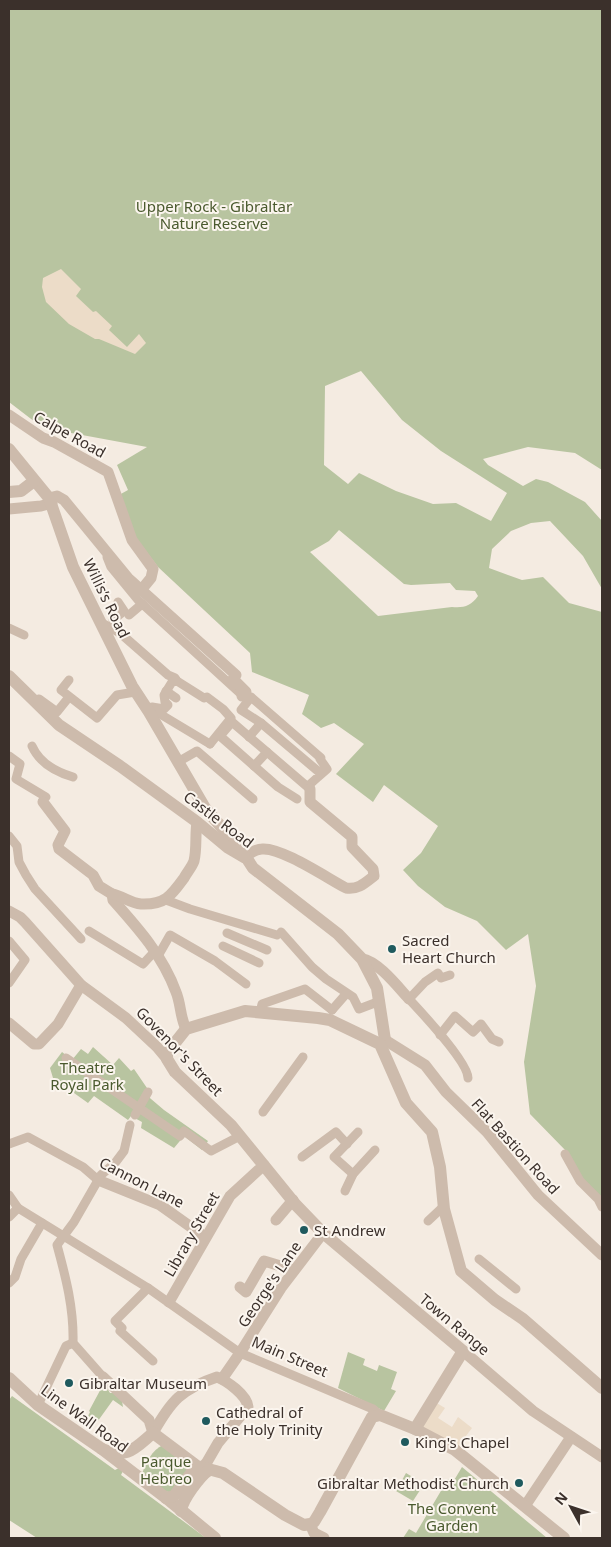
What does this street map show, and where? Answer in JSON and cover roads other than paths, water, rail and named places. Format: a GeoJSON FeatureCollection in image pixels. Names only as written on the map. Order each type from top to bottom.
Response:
{"type":"FeatureCollection","features":[{"type":"Feature","properties":{"kind":"street","name":"Calpe Road"},"geometry":{"type":"LineString","coordinates":[[9,415],[39,435],[108,472],[132,540],[153,568],[151,578],[142,589]]}},
{"type":"Feature","properties":{"kind":"street","name":"Willis’s Road"},"geometry":{"type":"LineString","coordinates":[[9,450],[50,500],[58,529],[73,567],[142,702],[205,808],[232,838],[245,857]]}},
{"type":"Feature","properties":{"kind":"street"},"geometry":{"type":"LineString","coordinates":[[9,492],[21,491],[34,481]]}},
{"type":"Feature","properties":{"kind":"street"},"geometry":{"type":"LineString","coordinates":[[9,509],[42,506],[56,496],[62,498],[128,578],[236,675],[233,680],[246,692],[241,710],[262,723],[319,772],[320,776]]}},
{"type":"Feature","properties":{"kind":"street"},"geometry":{"type":"LineString","coordinates":[[103,548],[111,566],[142,604],[243,698]]}},
{"type":"Feature","properties":{"kind":"street"},"geometry":{"type":"LineString","coordinates":[[116,630],[113,620],[124,611],[118,602]]}},
{"type":"Feature","properties":{"kind":"street"},"geometry":{"type":"LineString","coordinates":[[129,615],[142,604]]}},
{"type":"Feature","properties":{"kind":"street"},"geometry":{"type":"LineString","coordinates":[[100,622],[116,630],[168,675],[176,678],[177,681],[204,698],[207,697],[224,709],[231,718],[210,744]]}},
{"type":"Feature","properties":{"kind":"street"},"geometry":{"type":"LineString","coordinates":[[9,628],[24,635]]}},
{"type":"Feature","properties":{"kind":"street","name":"Castle Road"},"geometry":{"type":"LineString","coordinates":[[9,676],[52,719],[197,822],[227,847],[240,856],[245,857],[253,868],[338,934],[362,959],[377,988],[380,1001],[380,1044],[406,1103],[432,1132],[440,1167],[444,1206],[461,1271],[495,1300],[524,1319],[602,1388]]}},
{"type":"Feature","properties":{"kind":"street"},"geometry":{"type":"LineString","coordinates":[[69,680],[61,690],[97,718],[117,695],[142,702],[154,708],[164,709],[168,705],[164,695],[172,682],[177,681]]}},
{"type":"Feature","properties":{"kind":"street"},"geometry":{"type":"LineString","coordinates":[[166,691],[176,698]]}},
{"type":"Feature","properties":{"kind":"street"},"geometry":{"type":"LineString","coordinates":[[31,698],[39,699],[57,712],[69,697]]}},
{"type":"Feature","properties":{"kind":"street"},"geometry":{"type":"LineString","coordinates":[[243,698],[251,697],[320,756],[320,760],[327,768],[309,787]]}},
{"type":"Feature","properties":{"kind":"street"},"geometry":{"type":"LineString","coordinates":[[142,702],[212,746],[218,739],[222,743],[225,742]]}},
{"type":"Feature","properties":{"kind":"street"},"geometry":{"type":"LineString","coordinates":[[245,857],[256,850],[269,849],[284,854],[346,888],[352,889],[360,887],[374,876],[372,869],[352,847],[352,837],[310,802],[309,787],[232,722],[220,736],[225,742],[278,787],[298,799]]}},
{"type":"Feature","properties":{"kind":"street"},"geometry":{"type":"LineString","coordinates":[[249,737],[262,723]]}},
{"type":"Feature","properties":{"kind":"street"},"geometry":{"type":"LineString","coordinates":[[32,746],[37,756],[59,772],[72,777]]}},
{"type":"Feature","properties":{"kind":"street"},"geometry":{"type":"LineString","coordinates":[[178,762],[197,751],[253,799]]}},
{"type":"Feature","properties":{"kind":"street"},"geometry":{"type":"LineString","coordinates":[[254,766],[267,752]]}},
{"type":"Feature","properties":{"kind":"street"},"geometry":{"type":"LineString","coordinates":[[9,756],[20,764],[16,778],[45,799],[65,831],[58,845],[59,849],[93,875],[99,886],[112,894],[122,896],[132,903],[153,904],[166,900],[172,895],[194,862],[197,822]]}},
{"type":"Feature","properties":{"kind":"street"},"geometry":{"type":"LineString","coordinates":[[9,836],[17,846],[19,862],[35,889],[81,939]]}},
{"type":"Feature","properties":{"kind":"street"},"geometry":{"type":"LineString","coordinates":[[112,894],[113,900],[139,929],[156,953],[177,993],[180,1013],[186,1029]]}},
{"type":"Feature","properties":{"kind":"street"},"geometry":{"type":"LineString","coordinates":[[166,900],[210,915],[279,933],[312,967],[346,994],[353,997],[359,1009],[380,1001]]}},
{"type":"Feature","properties":{"kind":"street","name":"Govenor's Street"},"geometry":{"type":"LineString","coordinates":[[9,912],[20,917],[25,922],[81,985],[126,1018],[156,1047],[175,1072],[231,1125],[294,1202]]}},
{"type":"Feature","properties":{"kind":"street"},"geometry":{"type":"LineString","coordinates":[[89,931],[143,964],[156,953],[170,935],[215,961],[246,984]]}},
{"type":"Feature","properties":{"kind":"street"},"geometry":{"type":"LineString","coordinates":[[227,933],[267,950]]}},
{"type":"Feature","properties":{"kind":"street"},"geometry":{"type":"LineString","coordinates":[[9,941],[25,960],[9,983]]}},
{"type":"Feature","properties":{"kind":"street"},"geometry":{"type":"LineString","coordinates":[[223,946],[259,963]]}},
{"type":"Feature","properties":{"kind":"street"},"geometry":{"type":"LineString","coordinates":[[362,959],[370,961],[409,999],[468,1072],[468,1078]]}},
{"type":"Feature","properties":{"kind":"street"},"geometry":{"type":"LineString","coordinates":[[409,999],[432,976],[438,973],[441,978],[450,975]]}},
{"type":"Feature","properties":{"kind":"street"},"geometry":{"type":"LineString","coordinates":[[9,1023],[34,1044],[39,1044],[58,1024],[81,985]]}},
{"type":"Feature","properties":{"kind":"street"},"geometry":{"type":"LineString","coordinates":[[260,1013],[262,1004],[305,989],[331,1015],[380,1044]]}},
{"type":"Feature","properties":{"kind":"street"},"geometry":{"type":"LineString","coordinates":[[166,1059],[166,1053],[186,1029],[245,1011],[318,1018],[331,1015],[346,994]]}},
{"type":"Feature","properties":{"kind":"street"},"geometry":{"type":"LineString","coordinates":[[440,1035],[455,1016],[473,1032],[481,1024],[492,1039],[499,1042]]}},
{"type":"Feature","properties":{"kind":"street","name":"Flat Bastion Road"},"geometry":{"type":"LineString","coordinates":[[380,1044],[426,1065],[446,1092],[487,1132],[538,1195],[602,1254]]}},
{"type":"Feature","properties":{"kind":"street"},"geometry":{"type":"LineString","coordinates":[[263,1112],[303,1057]]}},
{"type":"Feature","properties":{"kind":"street"},"geometry":{"type":"LineString","coordinates":[[66,1058],[137,1112],[180,1136],[184,1131],[211,1151],[240,1136]]}},
{"type":"Feature","properties":{"kind":"street"},"geometry":{"type":"LineString","coordinates":[[137,1112],[148,1092]]}},
{"type":"Feature","properties":{"kind":"street"},"geometry":{"type":"LineString","coordinates":[[130,1125],[124,1151],[98,1180],[74,1222],[57,1245],[69,1287],[74,1328],[73,1343],[103,1377],[149,1420],[153,1433],[201,1467],[223,1473],[304,1525],[314,1522],[372,1417],[380,1415]]}},
{"type":"Feature","properties":{"kind":"street"},"geometry":{"type":"LineString","coordinates":[[302,1157],[336,1132],[347,1144]]}},
{"type":"Feature","properties":{"kind":"street"},"geometry":{"type":"LineString","coordinates":[[353,1174],[334,1157],[358,1132]]}},
{"type":"Feature","properties":{"kind":"street","name":"Cannon Lane"},"geometry":{"type":"LineString","coordinates":[[9,1144],[28,1137],[83,1167],[98,1180],[160,1205],[205,1237]]}},
{"type":"Feature","properties":{"kind":"street"},"geometry":{"type":"LineString","coordinates":[[345,1191],[353,1174],[375,1150]]}},
{"type":"Feature","properties":{"kind":"street"},"geometry":{"type":"LineString","coordinates":[[565,1154],[580,1181],[598,1199],[602,1207]]}},
{"type":"Feature","properties":{"kind":"street","name":"Library Street"},"geometry":{"type":"LineString","coordinates":[[169,1302],[230,1196],[264,1165]]}},
{"type":"Feature","properties":{"kind":"street","name":"Main Street"},"geometry":{"type":"LineString","coordinates":[[9,1195],[18,1208],[148,1288],[240,1353],[372,1409],[380,1415],[415,1428],[455,1450],[564,1538]]}},
{"type":"Feature","properties":{"kind":"street"},"geometry":{"type":"LineString","coordinates":[[276,1220],[294,1202]]}},
{"type":"Feature","properties":{"kind":"street","name":"Town Range"},"geometry":{"type":"LineString","coordinates":[[294,1202],[323,1233],[528,1407],[602,1457]]}},
{"type":"Feature","properties":{"kind":"street"},"geometry":{"type":"LineString","coordinates":[[428,1221],[444,1206]]}},
{"type":"Feature","properties":{"kind":"street"},"geometry":{"type":"LineString","coordinates":[[9,1217],[18,1208]]}},
{"type":"Feature","properties":{"kind":"street"},"geometry":{"type":"LineString","coordinates":[[9,1283],[15,1277],[18,1265],[42,1223]]}},
{"type":"Feature","properties":{"kind":"street","name":"George's Lane"},"geometry":{"type":"LineString","coordinates":[[222,1379],[294,1270],[323,1233]]}},
{"type":"Feature","properties":{"kind":"street"},"geometry":{"type":"LineString","coordinates":[[479,1259],[516,1289]]}},
{"type":"Feature","properties":{"kind":"street"},"geometry":{"type":"LineString","coordinates":[[240,1287],[246,1292],[264,1261],[294,1270]]}},
{"type":"Feature","properties":{"kind":"street"},"geometry":{"type":"LineString","coordinates":[[148,1288],[115,1321],[122,1328],[120,1331],[153,1362]]}},
{"type":"Feature","properties":{"kind":"street"},"geometry":{"type":"LineString","coordinates":[[38,1405],[66,1346],[73,1343]]}},
{"type":"Feature","properties":{"kind":"street"},"geometry":{"type":"LineString","coordinates":[[415,1428],[463,1351]]}},
{"type":"Feature","properties":{"kind":"street"},"geometry":{"type":"LineString","coordinates":[[102,1450],[117,1454],[126,1453],[153,1433],[174,1400],[185,1391],[204,1381],[217,1377],[222,1379],[243,1396],[247,1401],[248,1407],[218,1442],[201,1467],[192,1472],[174,1496],[166,1498]]}},
{"type":"Feature","properties":{"kind":"street","name":"Line Wall Road"},"geometry":{"type":"LineString","coordinates":[[9,1378],[38,1405],[166,1498],[215,1538]]}},
{"type":"Feature","properties":{"kind":"street"},"geometry":{"type":"LineString","coordinates":[[525,1506],[571,1437]]}},
{"type":"Feature","properties":{"kind":"street"},"geometry":{"type":"LineString","coordinates":[[181,1511],[182,1503],[202,1476],[201,1467]]}},
{"type":"Feature","properties":{"kind":"street"},"geometry":{"type":"LineString","coordinates":[[310,1524],[314,1533],[324,1538]]}},
{"type":"Feature","properties":{"kind":"place","name":"Sacred Heart Church"},"geometry":{"type":"Point","coordinates":[392,949]}},
{"type":"Feature","properties":{"kind":"place","name":"St Andrew"},"geometry":{"type":"Point","coordinates":[304,1230]}},
{"type":"Feature","properties":{"kind":"place","name":"Gibraltar Museum"},"geometry":{"type":"Point","coordinates":[69,1383]}},
{"type":"Feature","properties":{"kind":"place","name":"Cathedral of the Holy Trinity"},"geometry":{"type":"Point","coordinates":[206,1421]}},
{"type":"Feature","properties":{"kind":"place","name":"King's Chapel"},"geometry":{"type":"Point","coordinates":[405,1442]}},
{"type":"Feature","properties":{"kind":"place","name":"Gibraltar Methodist Church"},"geometry":{"type":"Point","coordinates":[519,1483]}},
{"type":"Feature","properties":{"kind":"park label","name":"Upper Rock - Gibraltar Nature Reserve"},"geometry":{"type":"Point","coordinates":[214,214]}},
{"type":"Feature","properties":{"kind":"park label","name":"Theatre Royal Park"},"geometry":{"type":"Point","coordinates":[87,1076]}},
{"type":"Feature","properties":{"kind":"park label","name":"Parque Hebreo"},"geometry":{"type":"Point","coordinates":[166,1470]}},
{"type":"Feature","properties":{"kind":"park label","name":"The Convent Garden"},"geometry":{"type":"Point","coordinates":[452,1516]}}]}
